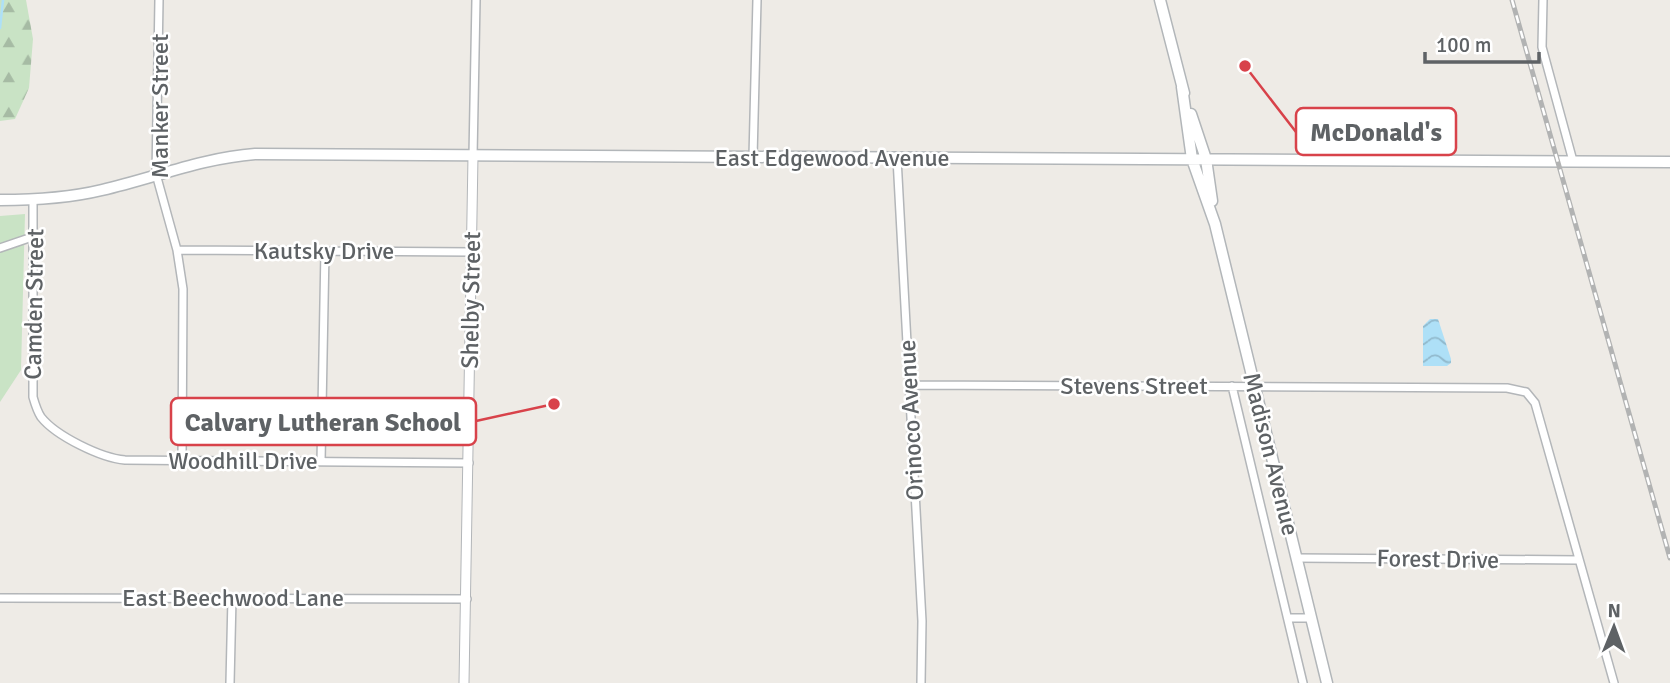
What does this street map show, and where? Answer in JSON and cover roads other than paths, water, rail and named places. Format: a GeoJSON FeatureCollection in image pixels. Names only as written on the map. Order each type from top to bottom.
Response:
{"type":"FeatureCollection","features":[{"type":"Feature","properties":{"kind":"main road","name":"Madison Avenue"},"geometry":{"type":"LineString","coordinates":[[1160,0],[1182,87],[1206,159],[1215,224]]}},
{"type":"Feature","properties":{"kind":"main road","name":"Madison Avenue"},"geometry":{"type":"LineString","coordinates":[[1182,87],[1192,159],[1215,224],[1327,683]]}},
{"type":"Feature","properties":{"kind":"main road","name":"East Edgewood Avenue"},"geometry":{"type":"LineString","coordinates":[[0,200],[33,200],[90,193],[213,159],[255,153],[1670,162]]}},
{"type":"Feature","properties":{"kind":"street","name":"Manker Street"},"geometry":{"type":"LineString","coordinates":[[159,0],[156,174],[177,250],[184,303],[182,461]]}},
{"type":"Feature","properties":{"kind":"street","name":"Shelby Street"},"geometry":{"type":"LineString","coordinates":[[464,683],[476,0]]}},
{"type":"Feature","properties":{"kind":"street"},"geometry":{"type":"LineString","coordinates":[[753,157],[757,0]]}},
{"type":"Feature","properties":{"kind":"street"},"geometry":{"type":"LineString","coordinates":[[1543,0],[1542,47],[1573,161]]}},
{"type":"Feature","properties":{"kind":"street","name":"Orinoco Avenue"},"geometry":{"type":"LineString","coordinates":[[897,158],[922,621],[921,683]]}},
{"type":"Feature","properties":{"kind":"street","name":"Camden Street"},"geometry":{"type":"LineString","coordinates":[[33,200],[33,384],[36,407]]}},
{"type":"Feature","properties":{"kind":"street"},"geometry":{"type":"LineString","coordinates":[[0,247],[35,236]]}},
{"type":"Feature","properties":{"kind":"street","name":"Kautsky Drive"},"geometry":{"type":"LineString","coordinates":[[177,250],[472,251]]}},
{"type":"Feature","properties":{"kind":"street"},"geometry":{"type":"LineString","coordinates":[[321,462],[325,250]]}},
{"type":"Feature","properties":{"kind":"street","name":"Stevens Street"},"geometry":{"type":"LineString","coordinates":[[909,385],[1510,388],[1526,392],[1535,403],[1579,560]]}},
{"type":"Feature","properties":{"kind":"street","name":"Madison Avenue"},"geometry":{"type":"LineString","coordinates":[[1232,386],[1303,683]]}},
{"type":"Feature","properties":{"kind":"street","name":"Woodhill Drive"},"geometry":{"type":"LineString","coordinates":[[36,407],[48,424],[99,455],[121,460],[468,463]]}},
{"type":"Feature","properties":{"kind":"street","name":"Forest Drive"},"geometry":{"type":"LineString","coordinates":[[1296,558],[1579,560]]}},
{"type":"Feature","properties":{"kind":"street"},"geometry":{"type":"LineString","coordinates":[[1579,560],[1614,683]]}},
{"type":"Feature","properties":{"kind":"street","name":"East Beechwood Lane"},"geometry":{"type":"LineString","coordinates":[[0,598],[467,599]]}},
{"type":"Feature","properties":{"kind":"street"},"geometry":{"type":"LineString","coordinates":[[230,683],[232,598]]}},
{"type":"Feature","properties":{"kind":"street"},"geometry":{"type":"LineString","coordinates":[[1288,618],[1311,618]]}},
{"type":"Feature","properties":{"kind":"water"},"geometry":{"type":"Polygon","coordinates":[[[1430,319],[1438,319],[1451,359],[1447,366],[1423,366],[1423,326],[1430,319]]]}},
{"type":"Feature","properties":{"kind":"waterway"},"geometry":{"type":"LineString","coordinates":[[0,28],[3,0]]}},
{"type":"Feature","properties":{"kind":"railway"},"geometry":{"type":"LineString","coordinates":[[1512,0],[1670,558]]}},
{"type":"Feature","properties":{"kind":"place","name":"McDonald's"},"geometry":{"type":"Point","coordinates":[1245,66]}},
{"type":"Feature","properties":{"kind":"place","name":"Calvary Lutheran School"},"geometry":{"type":"Point","coordinates":[554,404]}}]}
